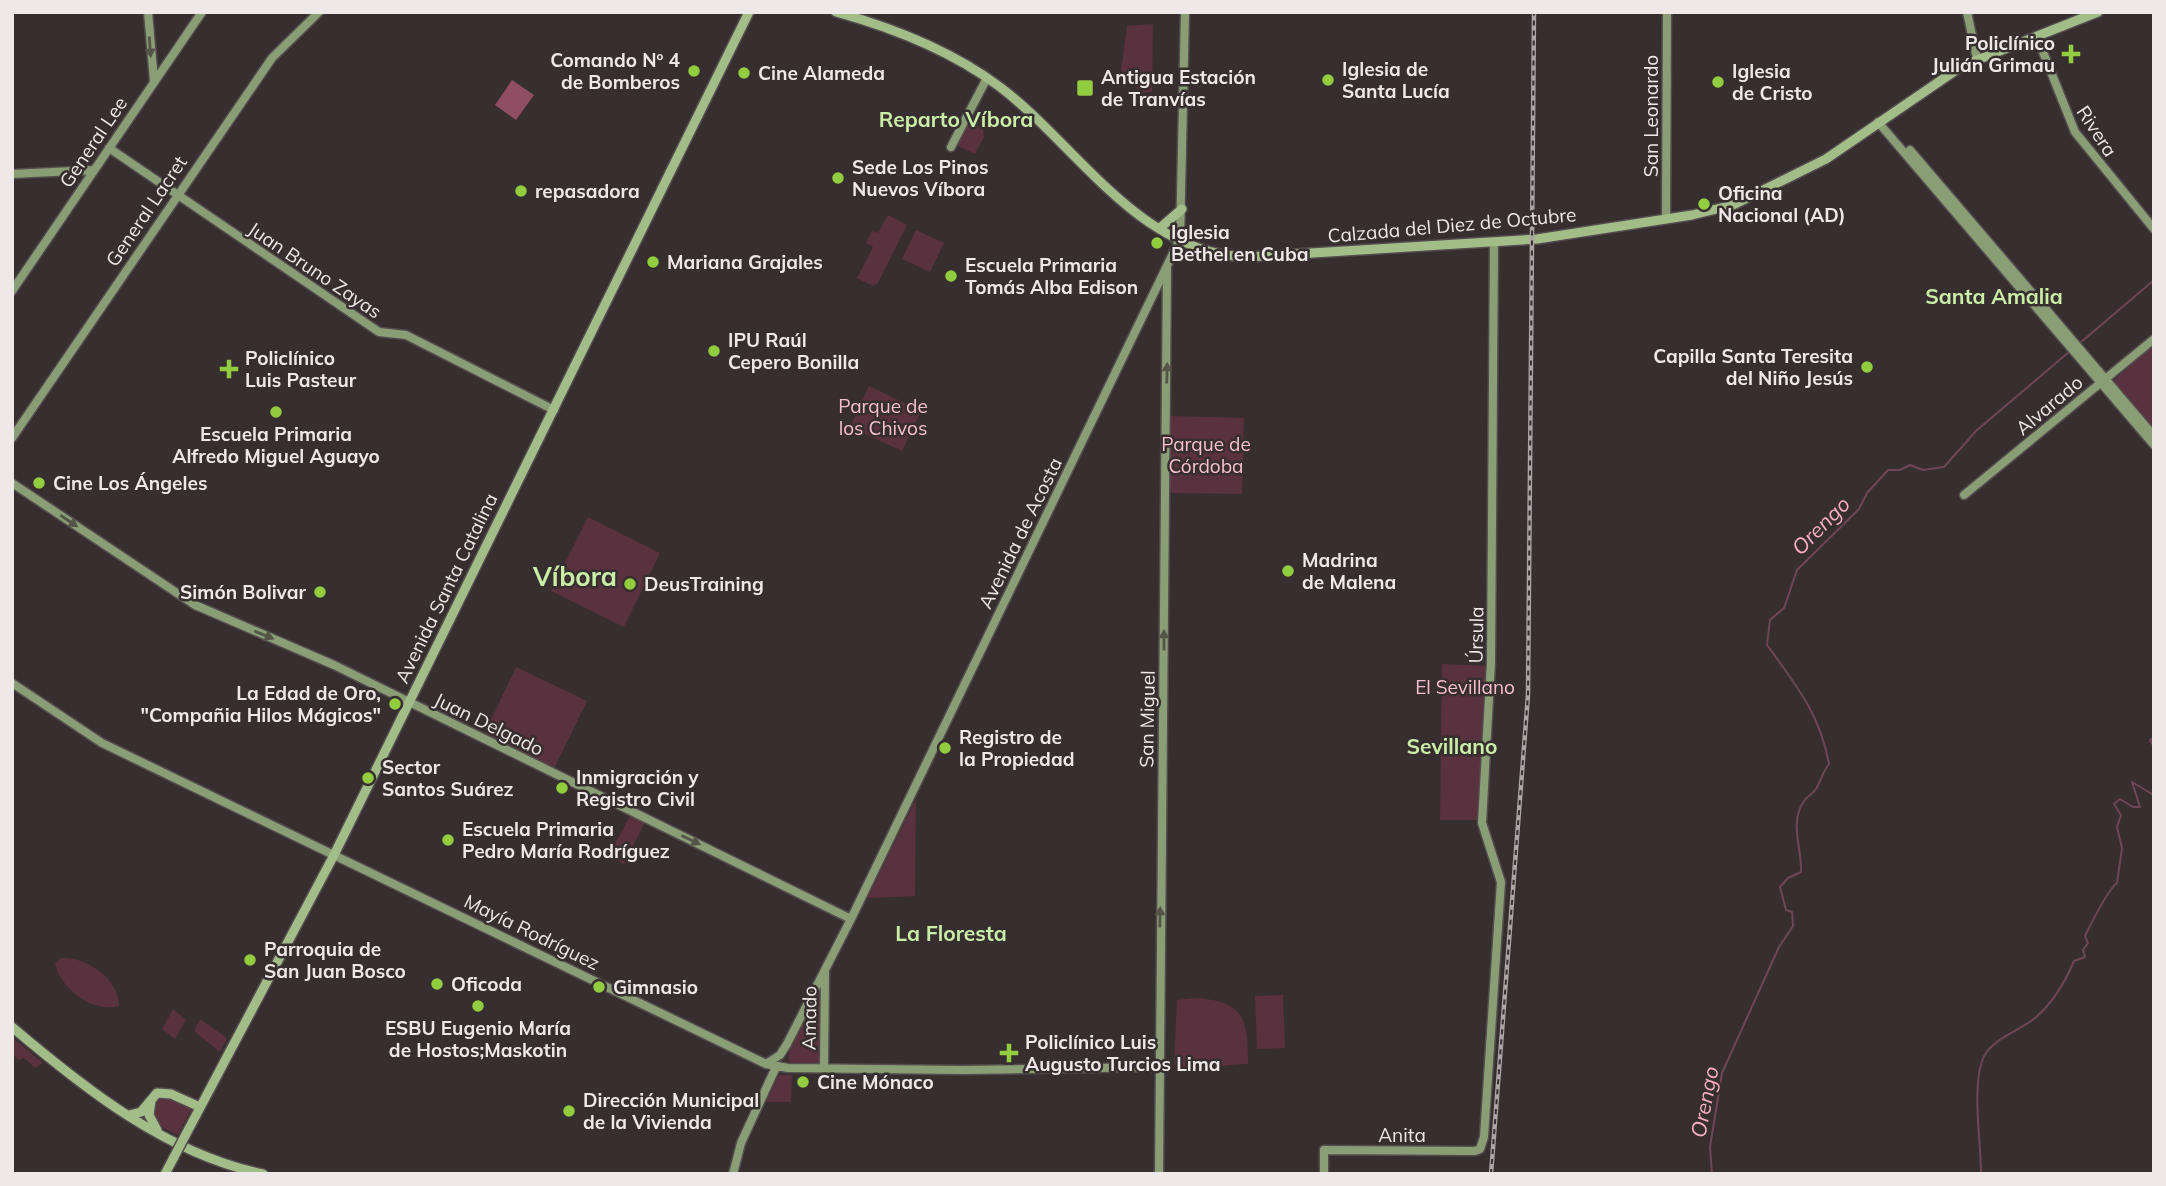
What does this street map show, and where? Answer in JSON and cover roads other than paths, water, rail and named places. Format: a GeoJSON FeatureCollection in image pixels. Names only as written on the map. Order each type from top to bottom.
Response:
{"type":"FeatureCollection","features":[{"type":"Feature","properties":{"kind":"main road","name":"Avenida Santa Catalina"},"geometry":{"type":"LineString","coordinates":[[165,1174],[334,855],[749,12]]}},
{"type":"Feature","properties":{"kind":"main road"},"geometry":{"type":"LineString","coordinates":[[836,12],[903,32],[987,78],[1113,193],[1160,228],[1182,209]]}},
{"type":"Feature","properties":{"kind":"main road","name":"Calzada del Diez de Octubre"},"geometry":{"type":"LineString","coordinates":[[1160,228],[1206,252],[1248,257],[1494,243],[1710,211],[1754,195],[1826,159],[1981,54],[2037,37],[2098,12]]}},
{"type":"Feature","properties":{"kind":"main road"},"geometry":{"type":"LineString","coordinates":[[12,1027],[72,1077],[159,1133],[207,1158],[263,1174]]}},
{"type":"Feature","properties":{"kind":"main road"},"geometry":{"type":"LineString","coordinates":[[129,1115],[141,1112],[152,1096],[164,1093],[200,1107]]}},
{"type":"Feature","properties":{"kind":"main road"},"geometry":{"type":"LineString","coordinates":[[159,1133],[150,1121],[148,1110],[152,1098],[164,1093]]}},
{"type":"Feature","properties":{"kind":"street"},"geometry":{"type":"LineString","coordinates":[[148,12],[154,81]]}},
{"type":"Feature","properties":{"kind":"street","name":"General Lacret"},"geometry":{"type":"LineString","coordinates":[[12,438],[272,58],[318,12]]}},
{"type":"Feature","properties":{"kind":"street","name":"Avenida de Acosta"},"geometry":{"type":"LineString","coordinates":[[766,1064],[775,1060],[787,1044],[851,919],[1180,239],[1185,12]]}},
{"type":"Feature","properties":{"kind":"street","name":"San Leonardo"},"geometry":{"type":"LineString","coordinates":[[1666,219],[1667,12]]}},
{"type":"Feature","properties":{"kind":"street"},"geometry":{"type":"LineString","coordinates":[[1967,12],[1973,37],[1981,54]]}},
{"type":"Feature","properties":{"kind":"street","name":"General Lee"},"geometry":{"type":"LineString","coordinates":[[12,291],[202,13]]}},
{"type":"Feature","properties":{"kind":"street","name":"Rivera"},"geometry":{"type":"LineString","coordinates":[[2037,37],[2075,132],[2154,229]]}},
{"type":"Feature","properties":{"kind":"street"},"geometry":{"type":"LineString","coordinates":[[951,148],[987,78]]}},
{"type":"Feature","properties":{"kind":"street"},"geometry":{"type":"LineString","coordinates":[[1880,121],[2078,351],[2154,445]]}},
{"type":"Feature","properties":{"kind":"street","name":"Juan Bruno Zayas"},"geometry":{"type":"LineString","coordinates":[[108,148],[379,332],[406,335],[554,410]]}},
{"type":"Feature","properties":{"kind":"street"},"geometry":{"type":"LineString","coordinates":[[101,159],[121,157]]}},
{"type":"Feature","properties":{"kind":"street"},"geometry":{"type":"LineString","coordinates":[[12,174],[94,170]]}},
{"type":"Feature","properties":{"kind":"street","name":"Úrsula"},"geometry":{"type":"LineString","coordinates":[[1480,1149],[1484,1138],[1501,882],[1482,823],[1491,662],[1494,243]]}},
{"type":"Feature","properties":{"kind":"street","name":"San Miguel"},"geometry":{"type":"LineString","coordinates":[[1159,1174],[1167,265]]}},
{"type":"Feature","properties":{"kind":"street","name":"Alvarado"},"geometry":{"type":"LineString","coordinates":[[1964,495],[2154,339]]}},
{"type":"Feature","properties":{"kind":"street"},"geometry":{"type":"LineString","coordinates":[[2103,381],[2154,436]]}},
{"type":"Feature","properties":{"kind":"street","name":"Juan Delgado"},"geometry":{"type":"LineString","coordinates":[[12,482],[195,605],[334,665],[851,919]]}},
{"type":"Feature","properties":{"kind":"street","name":"Mayía Rodríguez"},"geometry":{"type":"LineString","coordinates":[[12,684],[102,743],[766,1064],[788,1068],[962,1070],[1158,1067]]}},
{"type":"Feature","properties":{"kind":"street","name":"Amado"},"geometry":{"type":"LineString","coordinates":[[824,1068],[825,969]]}},
{"type":"Feature","properties":{"kind":"street","name":"Avenida de Acosta"},"geometry":{"type":"LineString","coordinates":[[787,1044],[784,1061],[788,1068]]}},
{"type":"Feature","properties":{"kind":"street"},"geometry":{"type":"LineString","coordinates":[[733,1174],[741,1143],[776,1067]]}},
{"type":"Feature","properties":{"kind":"street","name":"Anita"},"geometry":{"type":"LineString","coordinates":[[1324,1174],[1324,1150],[1480,1149]]}},
{"type":"Feature","properties":{"kind":"waterway","name":"Orengo"},"geometry":{"type":"LineString","coordinates":[[2080,343],[2154,280]]}},
{"type":"Feature","properties":{"kind":"waterway","name":"Orengo"},"geometry":{"type":"LineString","coordinates":[[1712,1174],[1710,1147],[1722,1073],[1779,947],[1793,926],[1792,912],[1786,910],[1780,887],[1788,878],[1801,872],[1797,818],[1804,801],[1816,789],[1829,764],[1813,715],[1767,645],[1770,620],[1784,608],[1797,570],[1859,509],[1867,493],[1888,470],[1900,470],[1910,465],[1923,470],[1944,467],[1976,431],[2070,351]]}},
{"type":"Feature","properties":{"kind":"waterway"},"geometry":{"type":"LineString","coordinates":[[2154,737],[2150,740],[2154,747]]}},
{"type":"Feature","properties":{"kind":"waterway"},"geometry":{"type":"LineString","coordinates":[[2154,759],[2154,764]]}},
{"type":"Feature","properties":{"kind":"waterway"},"geometry":{"type":"LineString","coordinates":[[1981,1174],[1977,1101],[1982,1061],[1998,1041],[2028,1023],[2047,1006],[2058,992],[2074,961],[2085,957],[2083,950],[2088,943],[2085,936],[2117,883],[2122,848],[2117,827],[2121,815],[2114,804],[2120,799],[2133,807],[2140,807],[2132,782],[2152,794],[2154,792]]}},
{"type":"Feature","properties":{"kind":"railway"},"geometry":{"type":"LineString","coordinates":[[1491,1174],[1528,695],[1534,12]]}},
{"type":"Feature","properties":{"kind":"place","name":"Policlínico Julián Grimau"},"geometry":{"type":"Point","coordinates":[2071,54]}},
{"type":"Feature","properties":{"kind":"place","name":"Comando Nº 4 de Bomberos"},"geometry":{"type":"Point","coordinates":[694,71]}},
{"type":"Feature","properties":{"kind":"place","name":"Cine Alameda"},"geometry":{"type":"Point","coordinates":[744,73]}},
{"type":"Feature","properties":{"kind":"place","name":"Iglesia de Santa Lucía"},"geometry":{"type":"Point","coordinates":[1328,80]}},
{"type":"Feature","properties":{"kind":"place","name":"Iglesia de Cristo"},"geometry":{"type":"Point","coordinates":[1718,82]}},
{"type":"Feature","properties":{"kind":"place","name":"Antigua Estación de Tranvías"},"geometry":{"type":"Point","coordinates":[1085,88]}},
{"type":"Feature","properties":{"kind":"place","name":"Sede Los Pinos Nuevos Víbora"},"geometry":{"type":"Point","coordinates":[838,178]}},
{"type":"Feature","properties":{"kind":"place","name":"repasadora"},"geometry":{"type":"Point","coordinates":[521,191]}},
{"type":"Feature","properties":{"kind":"place","name":"Oficina Nacional (AD)"},"geometry":{"type":"Point","coordinates":[1704,204]}},
{"type":"Feature","properties":{"kind":"place","name":"Iglesia Bethel en Cuba"},"geometry":{"type":"Point","coordinates":[1157,243]}},
{"type":"Feature","properties":{"kind":"place","name":"Mariana Grajales"},"geometry":{"type":"Point","coordinates":[653,262]}},
{"type":"Feature","properties":{"kind":"place","name":"Escuela Primaria Tomás Alba Edison"},"geometry":{"type":"Point","coordinates":[951,276]}},
{"type":"Feature","properties":{"kind":"place","name":"IPU Raúl Cepero Bonilla"},"geometry":{"type":"Point","coordinates":[714,351]}},
{"type":"Feature","properties":{"kind":"place","name":"Capilla Santa Teresita del Niño Jesús"},"geometry":{"type":"Point","coordinates":[1867,367]}},
{"type":"Feature","properties":{"kind":"place","name":"Policlínico Luis Pasteur"},"geometry":{"type":"Point","coordinates":[229,369]}},
{"type":"Feature","properties":{"kind":"place","name":"Escuela Primaria Alfredo Miguel Aguayo"},"geometry":{"type":"Point","coordinates":[276,412]}},
{"type":"Feature","properties":{"kind":"place","name":"Cine Los Ángeles"},"geometry":{"type":"Point","coordinates":[39,483]}},
{"type":"Feature","properties":{"kind":"place","name":"Madrina de Malena"},"geometry":{"type":"Point","coordinates":[1288,571]}},
{"type":"Feature","properties":{"kind":"place","name":"DeusTraining"},"geometry":{"type":"Point","coordinates":[630,584]}},
{"type":"Feature","properties":{"kind":"place","name":"Simón Bolivar"},"geometry":{"type":"Point","coordinates":[320,592]}},
{"type":"Feature","properties":{"kind":"place","name":"La Edad de Oro, \"Compañia Hilos Mágicos\""},"geometry":{"type":"Point","coordinates":[395,704]}},
{"type":"Feature","properties":{"kind":"place","name":"Registro de la Propiedad"},"geometry":{"type":"Point","coordinates":[945,748]}},
{"type":"Feature","properties":{"kind":"place","name":"Sector Santos Suárez"},"geometry":{"type":"Point","coordinates":[368,778]}},
{"type":"Feature","properties":{"kind":"place","name":"Inmigración y Registro Civil"},"geometry":{"type":"Point","coordinates":[562,788]}},
{"type":"Feature","properties":{"kind":"place","name":"Escuela Primaria Pedro María Rodríguez"},"geometry":{"type":"Point","coordinates":[448,840]}},
{"type":"Feature","properties":{"kind":"place","name":"Parroquia de San Juan Bosco"},"geometry":{"type":"Point","coordinates":[250,960]}},
{"type":"Feature","properties":{"kind":"place","name":"Oficoda"},"geometry":{"type":"Point","coordinates":[437,984]}},
{"type":"Feature","properties":{"kind":"place","name":"Gimnasio"},"geometry":{"type":"Point","coordinates":[599,987]}},
{"type":"Feature","properties":{"kind":"place","name":"ESBU Eugenio María de Hostos;Maskotin"},"geometry":{"type":"Point","coordinates":[478,1006]}},
{"type":"Feature","properties":{"kind":"place","name":"Policlínico Luis Augusto Turcios Lima"},"geometry":{"type":"Point","coordinates":[1009,1053]}},
{"type":"Feature","properties":{"kind":"place","name":"Cine Mónaco"},"geometry":{"type":"Point","coordinates":[803,1082]}},
{"type":"Feature","properties":{"kind":"place","name":"Dirección Municipal de la Vivienda"},"geometry":{"type":"Point","coordinates":[569,1111]}},
{"type":"Feature","properties":{"kind":"district","name":"Reparto Víbora"},"geometry":{"type":"Point","coordinates":[956,120]}},
{"type":"Feature","properties":{"kind":"district","name":"Santa Amalia"},"geometry":{"type":"Point","coordinates":[1994,297]}},
{"type":"Feature","properties":{"kind":"district","name":"Víbora"},"geometry":{"type":"Point","coordinates":[575,577]}},
{"type":"Feature","properties":{"kind":"district","name":"Sevillano"},"geometry":{"type":"Point","coordinates":[1452,747]}},
{"type":"Feature","properties":{"kind":"district","name":"La Floresta"},"geometry":{"type":"Point","coordinates":[951,934]}},
{"type":"Feature","properties":{"kind":"park label","name":"Parque de los Chivos"},"geometry":{"type":"Point","coordinates":[883,417]}},
{"type":"Feature","properties":{"kind":"park label","name":"Parque de Córdoba"},"geometry":{"type":"Point","coordinates":[1206,455]}},
{"type":"Feature","properties":{"kind":"park label","name":"El Sevillano"},"geometry":{"type":"Point","coordinates":[1465,687]}}]}
